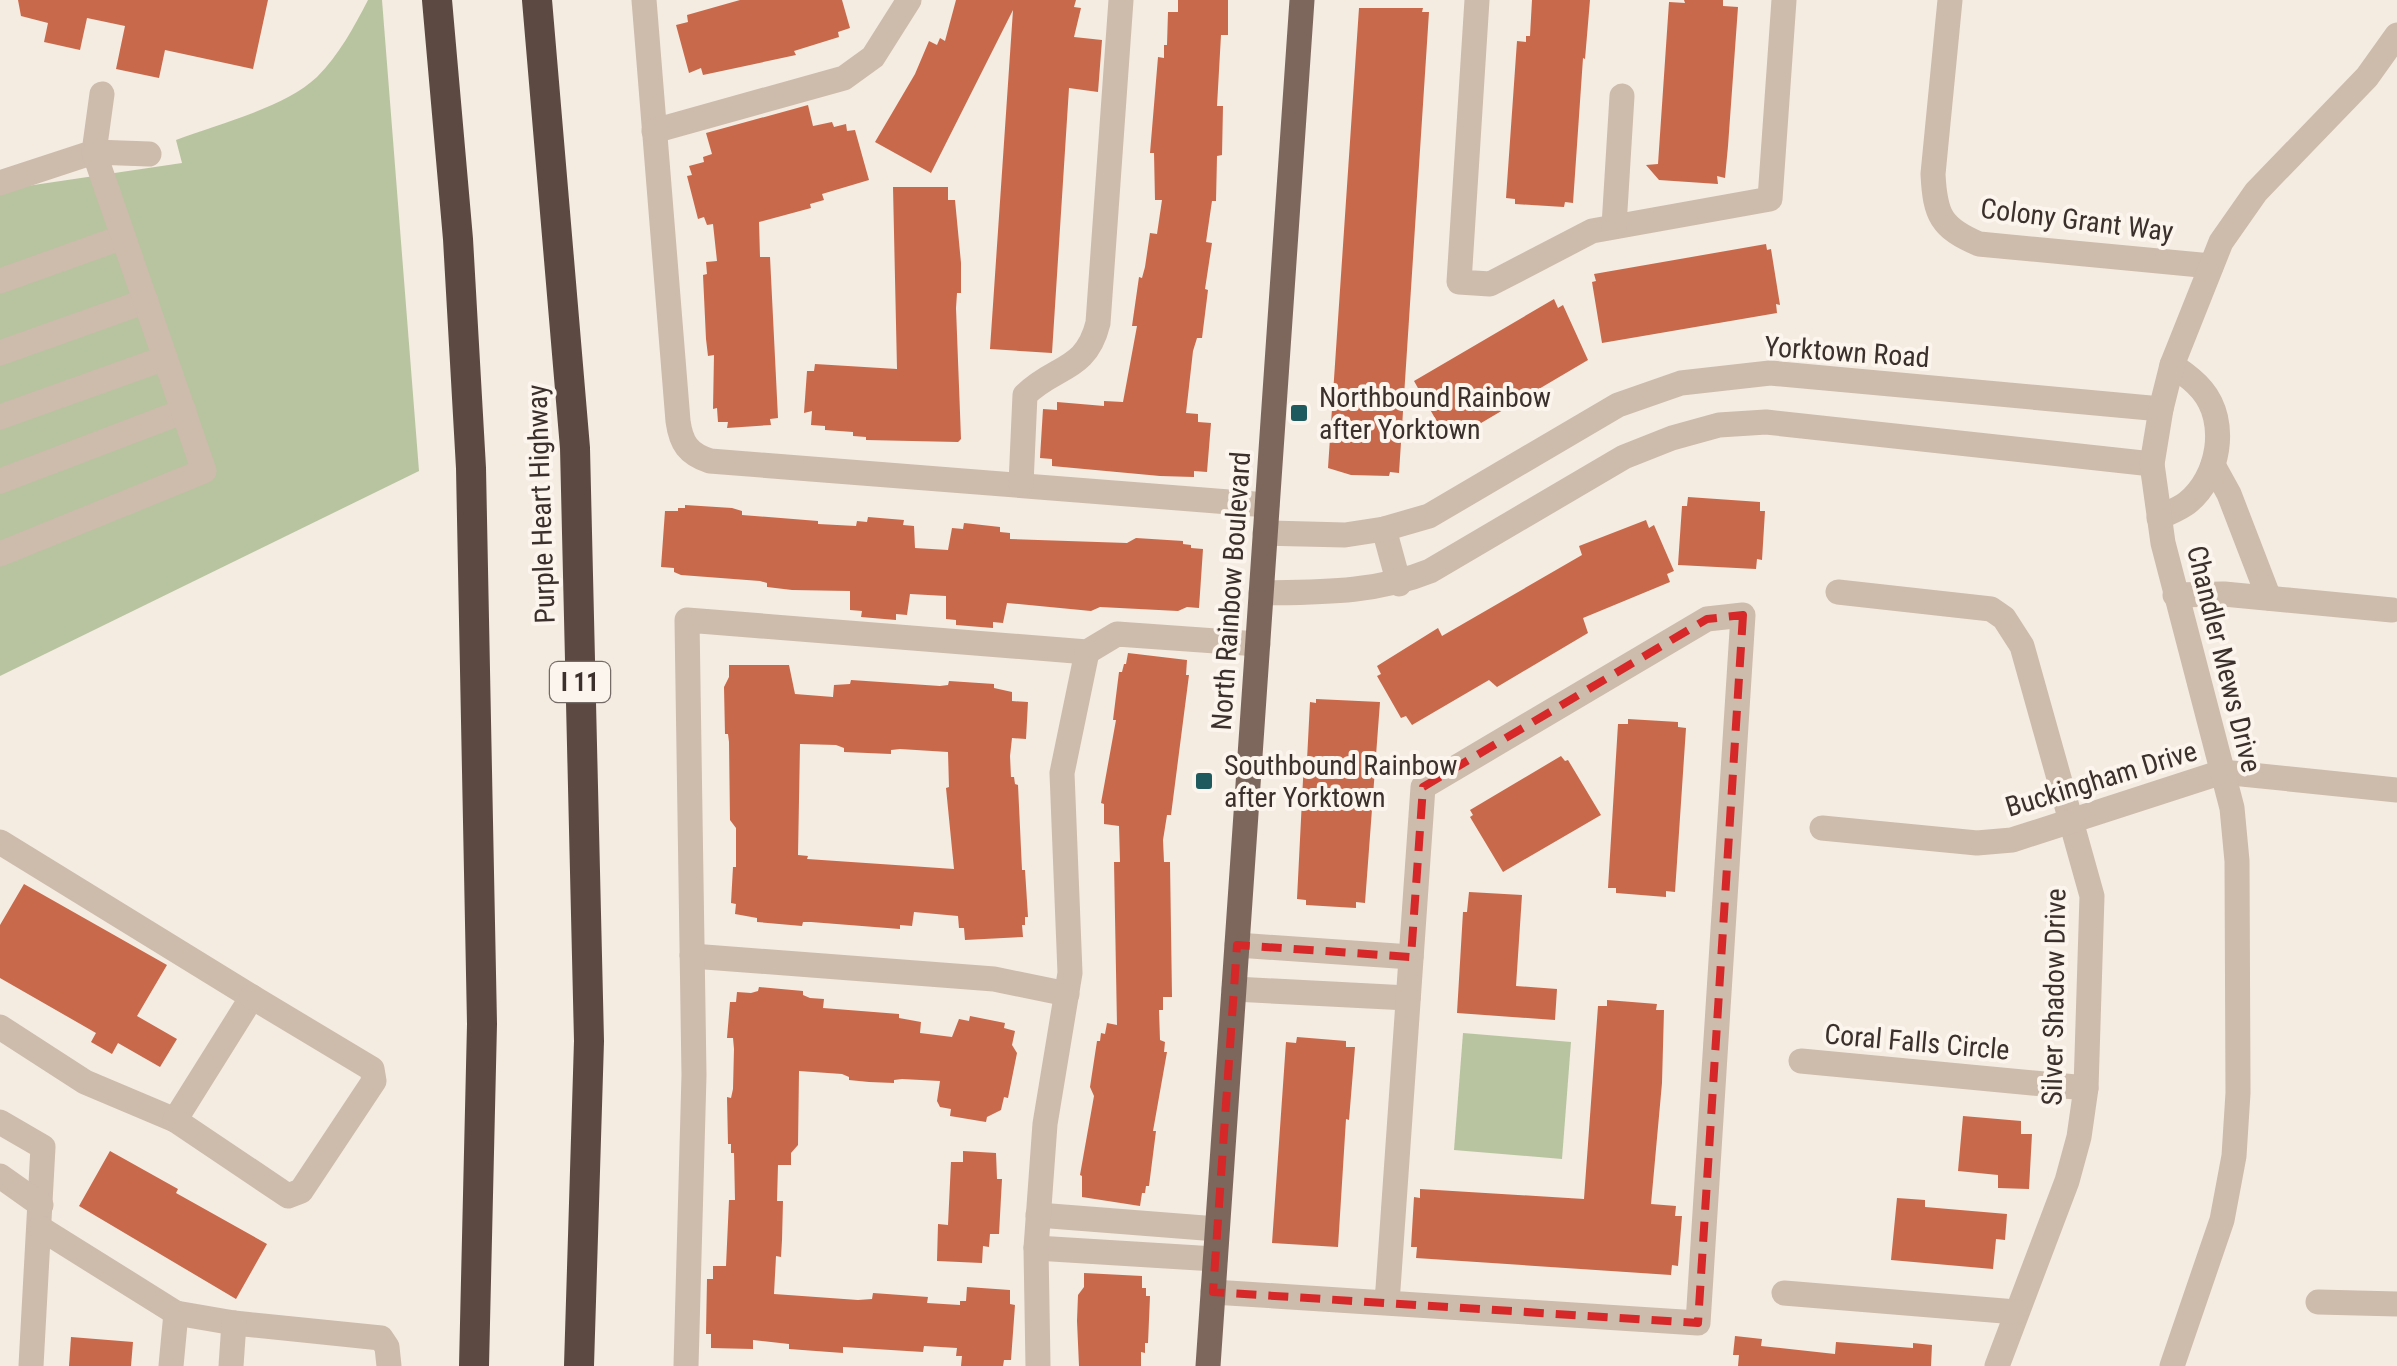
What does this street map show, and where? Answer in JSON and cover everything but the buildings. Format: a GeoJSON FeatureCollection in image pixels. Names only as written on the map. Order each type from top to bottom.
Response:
{"type":"FeatureCollection","features":[{"type":"Feature","properties":{"kind":"highway"},"geometry":{"type":"LineString","coordinates":[[437,0],[458,238],[472,468],[482,1024],[474,1366]]}},
{"type":"Feature","properties":{"kind":"highway","name":"Purple Heart Highway"},"geometry":{"type":"LineString","coordinates":[[536,0],[575,448],[589,1041],[579,1366]]}},
{"type":"Feature","properties":{"kind":"main road","name":"North Rainbow Boulevard"},"geometry":{"type":"LineString","coordinates":[[1208,1366],[1302,0]]}},
{"type":"Feature","properties":{"kind":"street"},"geometry":{"type":"LineString","coordinates":[[644,0],[678,421],[680,437],[688,450],[710,461],[1267,505]]}},
{"type":"Feature","properties":{"kind":"street"},"geometry":{"type":"LineString","coordinates":[[654,131],[844,78],[874,56],[909,0]]}},
{"type":"Feature","properties":{"kind":"street"},"geometry":{"type":"LineString","coordinates":[[1021,484],[1025,395],[1077,362],[1088,351],[1098,323],[1121,0]]}},
{"type":"Feature","properties":{"kind":"street"},"geometry":{"type":"LineString","coordinates":[[1477,0],[1459,282],[1490,284],[1592,230],[1770,199],[1784,0]]}},
{"type":"Feature","properties":{"kind":"street","name":"Colony Grant Way"},"geometry":{"type":"LineString","coordinates":[[1950,0],[1933,174],[1934,202],[1942,220],[1958,235],[1979,244],[2211,266]]}},
{"type":"Feature","properties":{"kind":"street","name":"Chandler Mews Drive"},"geometry":{"type":"LineString","coordinates":[[2172,1366],[2222,1220],[2234,1156],[2238,1093],[2237,861],[2232,808],[2175,596],[2159,518],[2152,464],[2160,409],[2172,364],[2221,242],[2256,192],[2367,77],[2397,35]]}},
{"type":"Feature","properties":{"kind":"street"},"geometry":{"type":"LineString","coordinates":[[0,554],[204,472],[94,152],[102,94]]}},
{"type":"Feature","properties":{"kind":"street"},"geometry":{"type":"LineString","coordinates":[[1614,226],[1622,96]]}},
{"type":"Feature","properties":{"kind":"street"},"geometry":{"type":"LineString","coordinates":[[0,183],[94,152],[149,154]]}},
{"type":"Feature","properties":{"kind":"street"},"geometry":{"type":"LineString","coordinates":[[0,282],[124,237]]}},
{"type":"Feature","properties":{"kind":"street"},"geometry":{"type":"LineString","coordinates":[[0,353],[146,301]]}},
{"type":"Feature","properties":{"kind":"street"},"geometry":{"type":"LineString","coordinates":[[0,417],[165,358]]}},
{"type":"Feature","properties":{"kind":"street"},"geometry":{"type":"LineString","coordinates":[[2159,518],[2186,504],[2202,487],[2213,465],[2218,436],[2210,402],[2200,387],[2172,364]]}},
{"type":"Feature","properties":{"kind":"street","name":"Yorktown Road"},"geometry":{"type":"LineString","coordinates":[[1265,532],[1345,535],[1428,516],[1618,406],[1681,383],[1719,377],[1770,373],[2160,409]]}},
{"type":"Feature","properties":{"kind":"street"},"geometry":{"type":"LineString","coordinates":[[0,481],[184,411]]}},
{"type":"Feature","properties":{"kind":"street"},"geometry":{"type":"LineString","coordinates":[[1261,593],[1329,592],[1400,584],[1430,571],[1624,457],[1719,425],[1766,422],[2152,464]]}},
{"type":"Feature","properties":{"kind":"street"},"geometry":{"type":"LineString","coordinates":[[2213,465],[2270,598]]}},
{"type":"Feature","properties":{"kind":"street"},"geometry":{"type":"LineString","coordinates":[[1384,529],[1400,584]]}},
{"type":"Feature","properties":{"kind":"street","name":"Silver Shadow Drive"},"geometry":{"type":"LineString","coordinates":[[1838,592],[1991,609],[2004,618],[2022,646],[2092,896],[2086,1088],[2079,1137],[2067,1181],[1997,1366]]}},
{"type":"Feature","properties":{"kind":"street"},"geometry":{"type":"LineString","coordinates":[[2175,596],[2270,598],[2392,610]]}},
{"type":"Feature","properties":{"kind":"street"},"geometry":{"type":"LineString","coordinates":[[1213,1292],[1387,1303],[1698,1322],[1743,615],[1707,619],[1423,786],[1387,1303]]}},
{"type":"Feature","properties":{"kind":"street"},"geometry":{"type":"LineString","coordinates":[[686,1366],[693,1142],[687,620],[1086,652],[1117,634],[1258,644]]}},
{"type":"Feature","properties":{"kind":"street"},"geometry":{"type":"LineString","coordinates":[[1038,1366],[1036,1248],[1045,1124],[1070,972],[1062,773],[1086,652]]}},
{"type":"Feature","properties":{"kind":"street","name":"Buckingham Drive"},"geometry":{"type":"LineString","coordinates":[[1822,828],[1977,844],[2012,840],[2222,772],[2397,790]]}},
{"type":"Feature","properties":{"kind":"street"},"geometry":{"type":"LineString","coordinates":[[0,842],[372,1069],[374,1082],[300,1192],[288,1196],[175,1120],[84,1082],[0,1027]]}},
{"type":"Feature","properties":{"kind":"street"},"geometry":{"type":"LineString","coordinates":[[1237,945],[1411,956]]}},
{"type":"Feature","properties":{"kind":"street"},"geometry":{"type":"LineString","coordinates":[[1322,993],[1324,951]]}},
{"type":"Feature","properties":{"kind":"street"},"geometry":{"type":"LineString","coordinates":[[692,956],[994,979],[1067,994]]}},
{"type":"Feature","properties":{"kind":"street"},"geometry":{"type":"LineString","coordinates":[[1234,989],[1408,998]]}},
{"type":"Feature","properties":{"kind":"street"},"geometry":{"type":"LineString","coordinates":[[175,1120],[252,996]]}},
{"type":"Feature","properties":{"kind":"street","name":"Coral Falls Circle"},"geometry":{"type":"LineString","coordinates":[[1801,1061],[2086,1088]]}},
{"type":"Feature","properties":{"kind":"street"},"geometry":{"type":"LineString","coordinates":[[0,1122],[43,1147],[31,1366]]}},
{"type":"Feature","properties":{"kind":"street"},"geometry":{"type":"LineString","coordinates":[[0,1176],[41,1217],[176,1313],[381,1338],[387,1348],[389,1366]]}},
{"type":"Feature","properties":{"kind":"street"},"geometry":{"type":"LineString","coordinates":[[1038,1215],[1217,1229]]}},
{"type":"Feature","properties":{"kind":"street"},"geometry":{"type":"LineString","coordinates":[[1036,1248],[1215,1259]]}},
{"type":"Feature","properties":{"kind":"street"},"geometry":{"type":"LineString","coordinates":[[1784,1293],[2016,1312]]}},
{"type":"Feature","properties":{"kind":"street"},"geometry":{"type":"LineString","coordinates":[[2318,1302],[2397,1304]]}},
{"type":"Feature","properties":{"kind":"street"},"geometry":{"type":"LineString","coordinates":[[172,1366],[176,1313]]}},
{"type":"Feature","properties":{"kind":"street"},"geometry":{"type":"LineString","coordinates":[[231,1366],[234,1323]]}},
{"type":"Feature","properties":{"kind":"highlighted area"},"geometry":{"type":"Polygon","coordinates":[[[1743,615],[1698,1323],[1213,1292],[1237,945],[1411,957],[1423,787],[1707,619],[1743,615]]]}},
{"type":"Feature","properties":{"kind":"green space"},"geometry":{"type":"Polygon","coordinates":[[[368,0],[382,0],[419,471],[0,676],[0,190],[182,163],[176,140],[287,98],[317,77],[339,50],[368,0]]]}},
{"type":"Feature","properties":{"kind":"green space"},"geometry":{"type":"Polygon","coordinates":[[[1463,1033],[1571,1042],[1562,1159],[1454,1150],[1463,1033]]]}},
{"type":"Feature","properties":{"kind":"place","name":"Northbound Rainbow after Yorktown"},"geometry":{"type":"Point","coordinates":[1299,413]}},
{"type":"Feature","properties":{"kind":"place","name":"Southbound Rainbow after Yorktown"},"geometry":{"type":"Point","coordinates":[1204,781]}}]}
